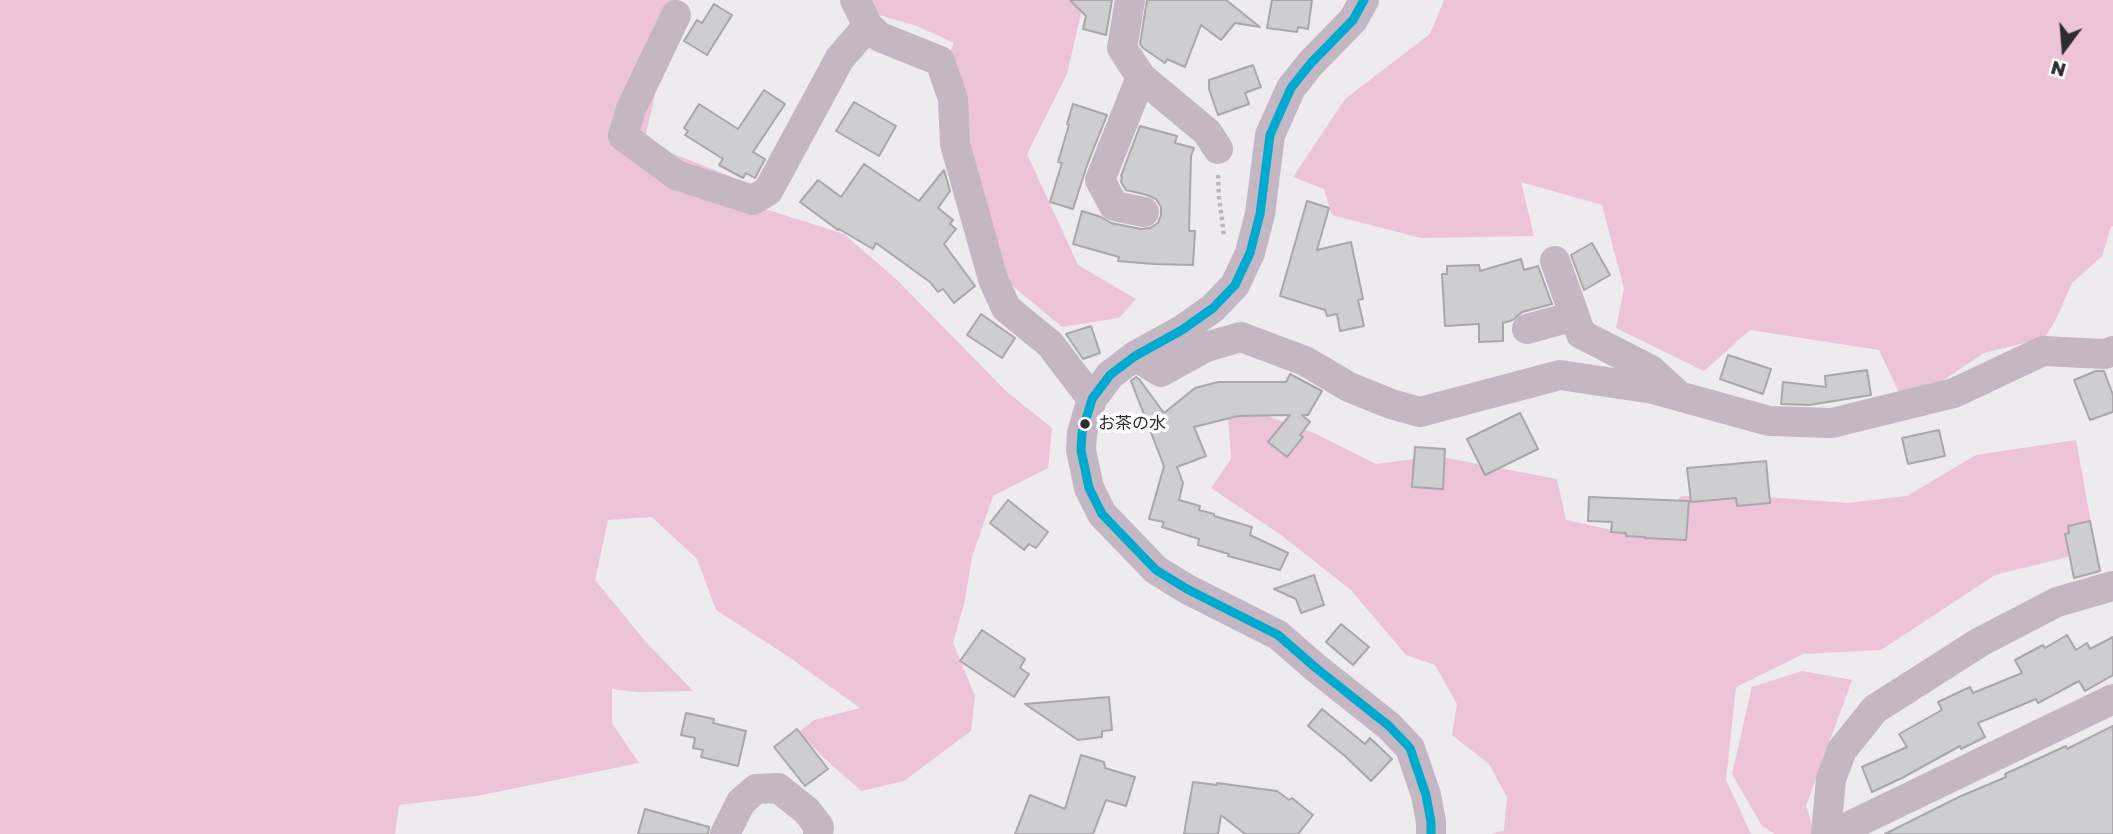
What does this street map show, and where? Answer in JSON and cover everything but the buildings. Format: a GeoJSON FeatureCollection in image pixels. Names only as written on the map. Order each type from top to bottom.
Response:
{"type":"FeatureCollection","features":[{"type":"Feature","properties":{"kind":"street"},"geometry":{"type":"LineString","coordinates":[[1130,0],[1122,48],[1141,76],[1207,132],[1218,149]]}},
{"type":"Feature","properties":{"kind":"street"},"geometry":{"type":"LineString","coordinates":[[1364,0],[1353,20],[1291,88],[1270,135],[1260,214],[1250,253],[1235,285],[1213,308],[1182,330],[1135,356],[1110,375],[1092,399],[1082,433],[1081,450],[1089,488],[1102,514],[1156,570],[1187,589],[1278,635],[1389,726],[1410,748],[1420,772],[1432,822],[1431,834]]}},
{"type":"Feature","properties":{"kind":"street"},"geometry":{"type":"LineString","coordinates":[[676,15],[631,109],[623,136],[676,176],[752,201],[768,191],[862,13],[880,37],[940,61],[953,99],[955,144],[993,279],[1006,308],[1050,344],[1092,399]]}},
{"type":"Feature","properties":{"kind":"street"},"geometry":{"type":"LineString","coordinates":[[1141,76],[1100,180],[1114,206],[1144,212]]}},
{"type":"Feature","properties":{"kind":"street"},"geometry":{"type":"LineString","coordinates":[[1555,261],[1581,334],[1651,370],[1679,396]]}},
{"type":"Feature","properties":{"kind":"street"},"geometry":{"type":"LineString","coordinates":[[1527,329],[1574,316]]}},
{"type":"Feature","properties":{"kind":"street"},"geometry":{"type":"LineString","coordinates":[[1135,356],[1161,372],[1206,347],[1241,337],[1305,361],[1349,387],[1420,412],[1560,375],[1653,389],[1769,421],[1832,423],[1954,394],[2043,351],[2105,354],[2113,351]]}},
{"type":"Feature","properties":{"kind":"street"},"geometry":{"type":"LineString","coordinates":[[1826,834],[1831,779],[1842,750],[1875,709],[1980,642],[2057,602],[2113,586]]}},
{"type":"Feature","properties":{"kind":"street"},"geometry":{"type":"LineString","coordinates":[[1833,834],[2113,699]]}},
{"type":"Feature","properties":{"kind":"street"},"geometry":{"type":"LineString","coordinates":[[725,834],[741,802],[756,789],[778,788],[807,811],[819,827],[818,834]]}},
{"type":"Feature","properties":{"kind":"path"},"geometry":{"type":"LineString","coordinates":[[1218,149],[1219,197],[1226,244]]}},
{"type":"Feature","properties":{"kind":"shaded area"},"geometry":{"type":"Polygon","coordinates":[[[0,0],[677,0],[644,142],[737,179],[765,209],[844,234],[897,280],[1006,391],[1052,428],[1048,468],[993,496],[972,557],[965,600],[953,643],[975,696],[971,731],[904,781],[861,791],[799,732],[814,720],[860,708],[786,655],[716,610],[697,559],[652,517],[608,520],[595,580],[645,641],[693,691],[638,692],[612,689],[612,723],[639,763],[477,796],[399,805],[395,834],[0,834],[0,0]]]}},
{"type":"Feature","properties":{"kind":"shaded area"},"geometry":{"type":"Polygon","coordinates":[[[868,0],[1076,0],[1082,9],[1067,74],[1027,154],[1078,265],[1136,299],[1119,318],[1062,327],[1009,283],[934,89],[954,43],[917,26],[872,13],[868,0]]]}},
{"type":"Feature","properties":{"kind":"shaded area"},"geometry":{"type":"Polygon","coordinates":[[[1444,0],[2113,0],[2113,226],[2102,256],[2072,283],[2045,338],[1984,353],[1942,381],[1900,395],[1879,350],[1750,330],[1704,371],[1616,328],[1624,289],[1602,205],[1521,182],[1534,236],[1421,238],[1332,215],[1324,189],[1293,177],[1345,99],[1430,34],[1444,0]]]}},
{"type":"Feature","properties":{"kind":"shaded area"},"geometry":{"type":"Polygon","coordinates":[[[1246,408],[1316,434],[1376,464],[1436,456],[1557,479],[1566,520],[1621,532],[1660,522],[1681,496],[1765,497],[1847,503],[1907,496],[1976,455],[2076,440],[2096,550],[1995,575],[1881,650],[1803,654],[1736,687],[1726,780],[1751,834],[1491,834],[1504,830],[1507,797],[1489,764],[1452,735],[1457,704],[1435,665],[1406,655],[1351,590],[1281,535],[1211,488],[1231,459],[1228,416],[1246,408]]]}},
{"type":"Feature","properties":{"kind":"shaded area"},"geometry":{"type":"Polygon","coordinates":[[[1802,671],[1852,680],[1806,806],[1815,834],[1775,834],[1762,826],[1732,774],[1752,687],[1802,671]]]}},
{"type":"Feature","properties":{"kind":"transit line"},"geometry":{"type":"LineString","coordinates":[[1364,0],[1353,20],[1291,88],[1270,135],[1260,214],[1250,253],[1235,285],[1213,308],[1182,330],[1135,356],[1110,375],[1092,399],[1082,433],[1081,450],[1089,488],[1102,514],[1156,570],[1187,589],[1278,635],[1389,726],[1410,748],[1426,795],[1431,834]]}},
{"type":"Feature","properties":{"kind":"place","name":"お茶の水"},"geometry":{"type":"Point","coordinates":[1085,424]}}]}
